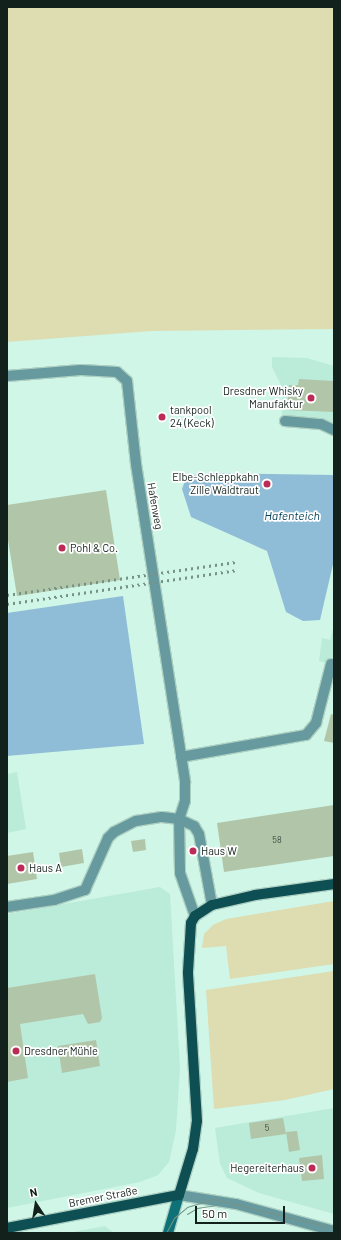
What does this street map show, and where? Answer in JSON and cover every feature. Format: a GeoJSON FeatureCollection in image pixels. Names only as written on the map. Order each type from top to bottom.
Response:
{"type":"FeatureCollection","features":[{"type":"Feature","properties":{"kind":"main road"},"geometry":{"type":"LineString","coordinates":[[168,1233],[188,1164],[197,1121],[188,951],[191,923],[195,916],[212,905],[255,895],[334,884]]}},
{"type":"Feature","properties":{"kind":"main road","name":"Bremer Straße"},"geometry":{"type":"LineString","coordinates":[[7,1228],[179,1195]]}},
{"type":"Feature","properties":{"kind":"street","name":"Hafenweg"},"geometry":{"type":"LineString","coordinates":[[7,376],[81,370],[117,372],[127,381],[136,464],[181,757],[185,801],[179,819],[180,840],[178,852],[185,884],[195,916]]}},
{"type":"Feature","properties":{"kind":"street"},"geometry":{"type":"LineString","coordinates":[[286,421],[321,424],[334,430]]}},
{"type":"Feature","properties":{"kind":"street"},"geometry":{"type":"LineString","coordinates":[[181,757],[306,735],[316,723],[331,664]]}},
{"type":"Feature","properties":{"kind":"street"},"geometry":{"type":"LineString","coordinates":[[7,907],[54,900],[85,890],[108,838],[114,832],[147,819],[179,819],[194,826],[199,834],[212,905]]}},
{"type":"Feature","properties":{"kind":"street"},"geometry":{"type":"LineString","coordinates":[[179,1195],[236,1204],[334,1231]]}},
{"type":"Feature","properties":{"kind":"shaded area"},"geometry":{"type":"Polygon","coordinates":[[[7,7],[334,7],[334,329],[151,331],[7,342],[7,7]]]}},
{"type":"Feature","properties":{"kind":"shaded area"},"geometry":{"type":"Polygon","coordinates":[[[272,357],[307,358],[334,366],[334,422],[282,415],[283,389],[272,367],[272,357]]]}},
{"type":"Feature","properties":{"kind":"shaded area"},"geometry":{"type":"Polygon","coordinates":[[[334,625],[334,665],[319,661],[322,638],[330,640],[334,625]]]}},
{"type":"Feature","properties":{"kind":"shaded area"},"geometry":{"type":"Polygon","coordinates":[[[17,772],[26,829],[7,833],[7,774],[17,772]]]}},
{"type":"Feature","properties":{"kind":"shaded area"},"geometry":{"type":"Polygon","coordinates":[[[160,887],[170,894],[180,1068],[176,1130],[169,1162],[158,1175],[140,1182],[7,1208],[7,914],[160,887]]]}},
{"type":"Feature","properties":{"kind":"shaded area"},"geometry":{"type":"Polygon","coordinates":[[[334,901],[334,964],[230,979],[226,946],[202,948],[204,934],[213,925],[226,919],[334,901]]]}},
{"type":"Feature","properties":{"kind":"shaded area"},"geometry":{"type":"Polygon","coordinates":[[[334,971],[334,1089],[285,1100],[214,1109],[206,990],[334,971]]]}},
{"type":"Feature","properties":{"kind":"shaded area"},"geometry":{"type":"Polygon","coordinates":[[[334,1108],[334,1214],[259,1193],[227,1178],[220,1164],[215,1128],[334,1108]]]}},
{"type":"Feature","properties":{"kind":"shaded area"},"geometry":{"type":"Polygon","coordinates":[[[105,1226],[114,1233],[68,1233],[105,1226]]]}},
{"type":"Feature","properties":{"kind":"water","name":"Hafenteich"},"geometry":{"type":"Polygon","coordinates":[[[214,473],[334,475],[334,560],[320,620],[303,621],[286,612],[267,551],[191,517],[182,489],[185,481],[193,475],[214,473]]]}},
{"type":"Feature","properties":{"kind":"water"},"geometry":{"type":"Polygon","coordinates":[[[123,596],[144,744],[7,756],[7,613],[123,596]]]}},
{"type":"Feature","properties":{"kind":"building","name":"Dresdner Whisky Manufaktur"},"geometry":{"type":"Polygon","coordinates":[[[299,379],[334,381],[334,412],[287,410],[289,385],[298,385],[299,379]]]}},
{"type":"Feature","properties":{"kind":"building","name":"Pohl & Co."},"geometry":{"type":"Polygon","coordinates":[[[106,490],[120,580],[17,596],[7,534],[7,505],[106,490]]]}},
{"type":"Feature","properties":{"kind":"building"},"geometry":{"type":"Polygon","coordinates":[[[331,714],[334,715],[334,743],[324,741],[331,714]]]}},
{"type":"Feature","properties":{"kind":"building"},"geometry":{"type":"Polygon","coordinates":[[[334,805],[334,856],[224,872],[217,823],[334,805]]]}},
{"type":"Feature","properties":{"kind":"building"},"geometry":{"type":"Polygon","coordinates":[[[145,839],[146,850],[133,852],[131,841],[145,839]]]}},
{"type":"Feature","properties":{"kind":"building"},"geometry":{"type":"Polygon","coordinates":[[[82,849],[84,863],[61,867],[59,853],[82,849]]]}},
{"type":"Feature","properties":{"kind":"building","name":"Haus A"},"geometry":{"type":"Polygon","coordinates":[[[33,852],[37,879],[7,884],[7,856],[33,852]]]}},
{"type":"Feature","properties":{"kind":"building","name":"Dresdner Mühle"},"geometry":{"type":"Polygon","coordinates":[[[95,974],[102,1018],[100,1022],[88,1024],[83,1014],[20,1024],[28,1078],[7,1082],[7,988],[95,974]]]}},
{"type":"Feature","properties":{"kind":"building"},"geometry":{"type":"Polygon","coordinates":[[[96,1040],[100,1066],[62,1073],[58,1046],[96,1040]]]}},
{"type":"Feature","properties":{"kind":"building"},"geometry":{"type":"Polygon","coordinates":[[[283,1118],[286,1134],[251,1139],[249,1123],[283,1118]]]}},
{"type":"Feature","properties":{"kind":"building"},"geometry":{"type":"Polygon","coordinates":[[[297,1131],[300,1150],[289,1152],[286,1132],[297,1131]]]}},
{"type":"Feature","properties":{"kind":"building","name":"Hegereiterhaus"},"geometry":{"type":"Polygon","coordinates":[[[322,1155],[324,1179],[302,1181],[299,1158],[322,1155]]]}},
{"type":"Feature","properties":{"kind":"tram line"},"geometry":{"type":"LineString","coordinates":[[166,1233],[174,1218],[187,1207],[214,1199],[334,1228]]}},
{"type":"Feature","properties":{"kind":"tram line"},"geometry":{"type":"LineString","coordinates":[[187,1214],[197,1208],[217,1205]]}},
{"type":"Feature","properties":{"kind":"railway"},"geometry":{"type":"LineString","coordinates":[[7,595],[236,562]]}},
{"type":"Feature","properties":{"kind":"railway"},"geometry":{"type":"LineString","coordinates":[[7,604],[238,570]]}},
{"type":"Feature","properties":{"kind":"place","name":"Dresdner Whisky Manufaktur"},"geometry":{"type":"Point","coordinates":[311,398]}},
{"type":"Feature","properties":{"kind":"place","name":"tankpool 24 (Keck)"},"geometry":{"type":"Point","coordinates":[162,417]}},
{"type":"Feature","properties":{"kind":"place","name":"Elbe-Schleppkahn Zille Waldtraut"},"geometry":{"type":"Point","coordinates":[267,484]}},
{"type":"Feature","properties":{"kind":"place","name":"Pohl & Co."},"geometry":{"type":"Point","coordinates":[62,548]}},
{"type":"Feature","properties":{"kind":"place","name":"Haus W"},"geometry":{"type":"Point","coordinates":[193,851]}},
{"type":"Feature","properties":{"kind":"place","name":"Haus A"},"geometry":{"type":"Point","coordinates":[21,868]}},
{"type":"Feature","properties":{"kind":"place","name":"Dresdner Mühle"},"geometry":{"type":"Point","coordinates":[16,1051]}},
{"type":"Feature","properties":{"kind":"place","name":"Hegereiterhaus"},"geometry":{"type":"Point","coordinates":[312,1168]}}]}
